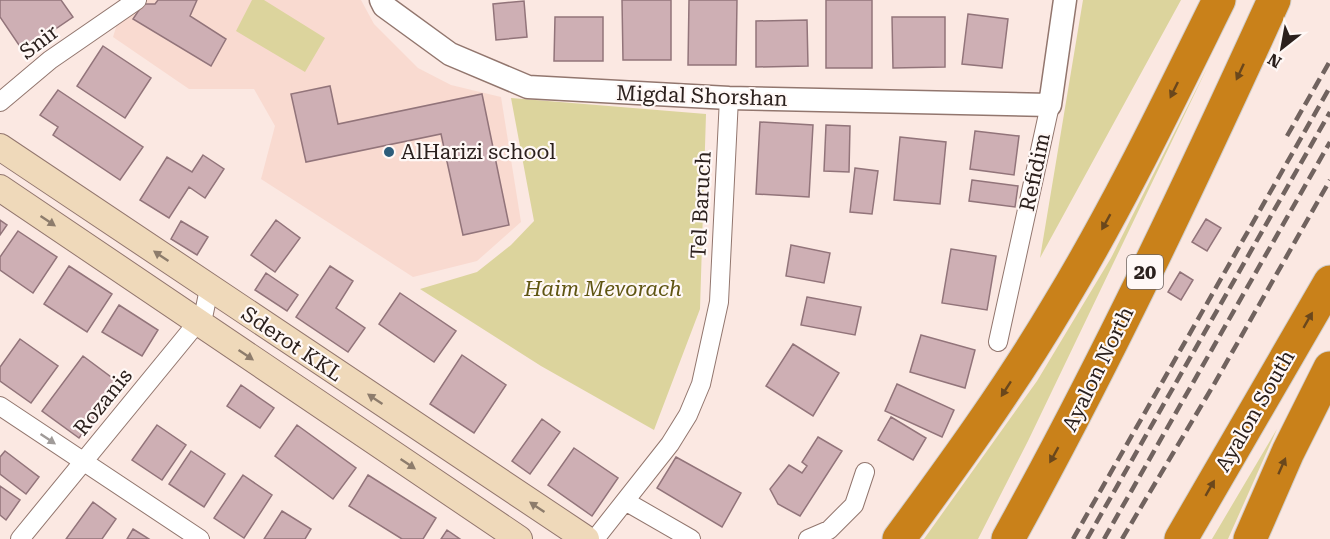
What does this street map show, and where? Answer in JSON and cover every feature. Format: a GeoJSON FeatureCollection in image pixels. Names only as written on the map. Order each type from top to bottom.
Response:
{"type":"FeatureCollection","features":[{"type":"Feature","properties":{"kind":"highway"},"geometry":{"type":"LineString","coordinates":[[899,539],[976,435],[1059,304],[1138,161],[1219,0]]}},
{"type":"Feature","properties":{"kind":"highway","name":"Ayalon North"},"geometry":{"type":"LineString","coordinates":[[1008,539],[1063,439],[1274,0]]}},
{"type":"Feature","properties":{"kind":"highway","name":"Ayalon South"},"geometry":{"type":"LineString","coordinates":[[1181,539],[1330,282]]}},
{"type":"Feature","properties":{"kind":"highway"},"geometry":{"type":"LineString","coordinates":[[1250,539],[1288,452],[1330,368]]}},
{"type":"Feature","properties":{"kind":"main road","name":"Sderot KKL"},"geometry":{"type":"LineString","coordinates":[[0,147],[586,539]]}},
{"type":"Feature","properties":{"kind":"main road","name":"Sderot KKL"},"geometry":{"type":"LineString","coordinates":[[0,188],[519,539]]}},
{"type":"Feature","properties":{"kind":"street","name":"Snir"},"geometry":{"type":"LineString","coordinates":[[0,102],[50,60],[138,0]]}},
{"type":"Feature","properties":{"kind":"street","name":"Migdal Shorshan"},"geometry":{"type":"LineString","coordinates":[[381,0],[384,6],[450,54],[528,87],[729,98],[1050,105]]}},
{"type":"Feature","properties":{"kind":"street","name":"Refidim"},"geometry":{"type":"LineString","coordinates":[[998,342],[1050,105],[1065,0]]}},
{"type":"Feature","properties":{"kind":"street","name":"Tel Baruch"},"geometry":{"type":"LineString","coordinates":[[595,539],[670,444],[688,415],[701,384],[719,302],[729,98]]}},
{"type":"Feature","properties":{"kind":"street","name":"Rozanis"},"geometry":{"type":"LineString","coordinates":[[20,539],[197,323],[204,313],[210,289]]}},
{"type":"Feature","properties":{"kind":"street"},"geometry":{"type":"LineString","coordinates":[[0,406],[200,539]]}},
{"type":"Feature","properties":{"kind":"street"},"geometry":{"type":"LineString","coordinates":[[808,539],[829,530],[854,505],[865,472]]}},
{"type":"Feature","properties":{"kind":"street"},"geometry":{"type":"LineString","coordinates":[[625,501],[691,539]]}},
{"type":"Feature","properties":{"kind":"shaded area","name":"AlHarizi school"},"geometry":{"type":"Polygon","coordinates":[[[137,0],[361,0],[374,24],[418,68],[451,85],[501,97],[521,222],[477,261],[413,277],[261,179],[275,126],[254,89],[189,89],[113,37],[121,11],[137,0]]]}},
{"type":"Feature","properties":{"kind":"green space"},"geometry":{"type":"Polygon","coordinates":[[[252,0],[264,0],[325,38],[305,72],[236,31],[252,0]]]}},
{"type":"Feature","properties":{"kind":"green space"},"geometry":{"type":"Polygon","coordinates":[[[1083,0],[1181,0],[1040,258],[1083,0]]]}},
{"type":"Feature","properties":{"kind":"green space"},"geometry":{"type":"Polygon","coordinates":[[[1208,66],[1028,441],[978,539],[924,539],[1037,381],[1111,258],[1208,66]]]}},
{"type":"Feature","properties":{"kind":"green space","name":"Haim Mevorach"},"geometry":{"type":"Polygon","coordinates":[[[511,98],[706,114],[700,309],[654,430],[541,366],[420,289],[477,272],[511,245],[534,221],[511,98]]]}},
{"type":"Feature","properties":{"kind":"green space"},"geometry":{"type":"Polygon","coordinates":[[[1277,429],[1228,539],[1212,539],[1277,429]]]}},
{"type":"Feature","properties":{"kind":"building"},"geometry":{"type":"Polygon","coordinates":[[[0,0],[61,0],[73,17],[23,51],[0,17],[0,0]]]}},
{"type":"Feature","properties":{"kind":"building"},"geometry":{"type":"Polygon","coordinates":[[[158,0],[197,0],[190,16],[226,39],[211,66],[133,19],[143,4],[155,4],[158,0]]]}},
{"type":"Feature","properties":{"kind":"building"},"geometry":{"type":"Polygon","coordinates":[[[622,0],[671,0],[671,60],[623,60],[622,0]]]}},
{"type":"Feature","properties":{"kind":"building"},"geometry":{"type":"Polygon","coordinates":[[[689,0],[737,0],[736,65],[688,65],[689,0]]]}},
{"type":"Feature","properties":{"kind":"building"},"geometry":{"type":"Polygon","coordinates":[[[826,0],[872,0],[872,68],[826,68],[826,0]]]}},
{"type":"Feature","properties":{"kind":"building"},"geometry":{"type":"Polygon","coordinates":[[[524,1],[527,37],[496,40],[493,4],[524,1]]]}},
{"type":"Feature","properties":{"kind":"building"},"geometry":{"type":"Polygon","coordinates":[[[968,14],[1008,19],[1002,68],[962,64],[968,14]]]}},
{"type":"Feature","properties":{"kind":"building"},"geometry":{"type":"Polygon","coordinates":[[[555,17],[603,17],[603,61],[554,61],[555,17]]]}},
{"type":"Feature","properties":{"kind":"building"},"geometry":{"type":"Polygon","coordinates":[[[892,17],[945,17],[945,67],[893,68],[892,17]]]}},
{"type":"Feature","properties":{"kind":"building"},"geometry":{"type":"Polygon","coordinates":[[[807,20],[808,66],[756,67],[756,21],[807,20]]]}},
{"type":"Feature","properties":{"kind":"building"},"geometry":{"type":"Polygon","coordinates":[[[103,46],[151,78],[125,118],[77,86],[103,46]]]}},
{"type":"Feature","properties":{"kind":"building"},"geometry":{"type":"Polygon","coordinates":[[[330,86],[338,124],[482,94],[509,225],[463,235],[441,134],[306,162],[291,94],[330,86]]]}},
{"type":"Feature","properties":{"kind":"building"},"geometry":{"type":"Polygon","coordinates":[[[58,90],[143,147],[120,180],[53,135],[58,127],[40,115],[58,90]]]}},
{"type":"Feature","properties":{"kind":"building"},"geometry":{"type":"Polygon","coordinates":[[[760,122],[813,125],[809,197],[756,194],[760,122]]]}},
{"type":"Feature","properties":{"kind":"building"},"geometry":{"type":"Polygon","coordinates":[[[826,125],[850,126],[849,172],[824,171],[826,125]]]}},
{"type":"Feature","properties":{"kind":"building"},"geometry":{"type":"Polygon","coordinates":[[[975,131],[1019,136],[1014,175],[970,169],[975,131]]]}},
{"type":"Feature","properties":{"kind":"building"},"geometry":{"type":"Polygon","coordinates":[[[900,137],[946,142],[940,204],[894,200],[900,137]]]}},
{"type":"Feature","properties":{"kind":"building"},"geometry":{"type":"Polygon","coordinates":[[[203,155],[224,169],[205,198],[189,187],[169,218],[140,200],[167,157],[192,172],[203,155]]]}},
{"type":"Feature","properties":{"kind":"building"},"geometry":{"type":"Polygon","coordinates":[[[855,168],[878,171],[872,214],[850,212],[855,168]]]}},
{"type":"Feature","properties":{"kind":"building"},"geometry":{"type":"Polygon","coordinates":[[[972,180],[1018,186],[1015,207],[969,201],[972,180]]]}},
{"type":"Feature","properties":{"kind":"building"},"geometry":{"type":"Polygon","coordinates":[[[1206,219],[1221,228],[1207,251],[1192,242],[1206,219]]]}},
{"type":"Feature","properties":{"kind":"building"},"geometry":{"type":"Polygon","coordinates":[[[0,220],[7,225],[0,235],[0,220]]]}},
{"type":"Feature","properties":{"kind":"building"},"geometry":{"type":"Polygon","coordinates":[[[276,220],[300,238],[275,272],[251,255],[276,220]]]}},
{"type":"Feature","properties":{"kind":"building"},"geometry":{"type":"Polygon","coordinates":[[[181,221],[208,237],[197,255],[171,239],[181,221]]]}},
{"type":"Feature","properties":{"kind":"building"},"geometry":{"type":"Polygon","coordinates":[[[18,231],[57,257],[33,293],[0,270],[0,257],[18,231]]]}},
{"type":"Feature","properties":{"kind":"building"},"geometry":{"type":"Polygon","coordinates":[[[791,245],[830,253],[824,283],[786,276],[791,245]]]}},
{"type":"Feature","properties":{"kind":"building"},"geometry":{"type":"Polygon","coordinates":[[[951,249],[996,256],[987,310],[942,303],[951,249]]]}},
{"type":"Feature","properties":{"kind":"building"},"geometry":{"type":"Polygon","coordinates":[[[69,266],[112,294],[87,332],[44,304],[69,266]]]}},
{"type":"Feature","properties":{"kind":"building"},"geometry":{"type":"Polygon","coordinates":[[[330,266],[353,281],[336,308],[365,328],[348,352],[296,317],[330,266]]]}},
{"type":"Feature","properties":{"kind":"building"},"geometry":{"type":"Polygon","coordinates":[[[1180,272],[1193,280],[1181,300],[1168,292],[1180,272]]]}},
{"type":"Feature","properties":{"kind":"building"},"geometry":{"type":"Polygon","coordinates":[[[266,273],[298,295],[287,311],[255,290],[266,273]]]}},
{"type":"Feature","properties":{"kind":"building"},"geometry":{"type":"Polygon","coordinates":[[[400,293],[456,331],[434,362],[379,324],[400,293]]]}},
{"type":"Feature","properties":{"kind":"building"},"geometry":{"type":"Polygon","coordinates":[[[807,297],[861,307],[855,335],[801,325],[807,297]]]}},
{"type":"Feature","properties":{"kind":"building"},"geometry":{"type":"Polygon","coordinates":[[[119,305],[158,330],[142,356],[102,332],[119,305]]]}},
{"type":"Feature","properties":{"kind":"building"},"geometry":{"type":"Polygon","coordinates":[[[921,335],[975,350],[965,388],[910,372],[921,335]]]}},
{"type":"Feature","properties":{"kind":"building"},"geometry":{"type":"Polygon","coordinates":[[[20,339],[58,366],[31,403],[0,381],[0,367],[20,339]]]}},
{"type":"Feature","properties":{"kind":"building"},"geometry":{"type":"Polygon","coordinates":[[[793,344],[839,373],[813,416],[766,386],[793,344]]]}},
{"type":"Feature","properties":{"kind":"building"},"geometry":{"type":"Polygon","coordinates":[[[462,355],[506,385],[474,433],[430,404],[462,355]]]}},
{"type":"Feature","properties":{"kind":"building"},"geometry":{"type":"Polygon","coordinates":[[[83,356],[119,383],[79,438],[42,411],[83,356]]]}},
{"type":"Feature","properties":{"kind":"building"},"geometry":{"type":"Polygon","coordinates":[[[897,384],[954,410],[942,437],[885,411],[897,384]]]}},
{"type":"Feature","properties":{"kind":"building"},"geometry":{"type":"Polygon","coordinates":[[[241,385],[274,408],[260,428],[227,406],[241,385]]]}},
{"type":"Feature","properties":{"kind":"building"},"geometry":{"type":"Polygon","coordinates":[[[891,417],[926,438],[913,460],[878,440],[891,417]]]}},
{"type":"Feature","properties":{"kind":"building"},"geometry":{"type":"Polygon","coordinates":[[[542,419],[560,432],[530,474],[512,461],[542,419]]]}},
{"type":"Feature","properties":{"kind":"building"},"geometry":{"type":"Polygon","coordinates":[[[157,425],[186,445],[162,480],[132,460],[157,425]]]}},
{"type":"Feature","properties":{"kind":"building"},"geometry":{"type":"Polygon","coordinates":[[[297,425],[356,468],[333,499],[275,456],[297,425]]]}},
{"type":"Feature","properties":{"kind":"building"},"geometry":{"type":"Polygon","coordinates":[[[818,437],[842,451],[800,516],[778,504],[770,489],[789,465],[802,473],[807,466],[802,462],[818,437]]]}},
{"type":"Feature","properties":{"kind":"building"},"geometry":{"type":"Polygon","coordinates":[[[574,448],[618,478],[592,516],[548,485],[574,448]]]}},
{"type":"Feature","properties":{"kind":"building"},"geometry":{"type":"Polygon","coordinates":[[[5,451],[39,477],[26,494],[0,474],[0,457],[5,451]]]}},
{"type":"Feature","properties":{"kind":"building"},"geometry":{"type":"Polygon","coordinates":[[[191,451],[225,474],[204,507],[169,484],[191,451]]]}},
{"type":"Feature","properties":{"kind":"building"},"geometry":{"type":"Polygon","coordinates":[[[676,457],[741,493],[722,527],[657,488],[676,457]]]}},
{"type":"Feature","properties":{"kind":"building"},"geometry":{"type":"Polygon","coordinates":[[[243,475],[272,495],[244,538],[214,518],[243,475]]]}},
{"type":"Feature","properties":{"kind":"building"},"geometry":{"type":"Polygon","coordinates":[[[368,475],[436,518],[423,539],[402,539],[349,506],[368,475]]]}},
{"type":"Feature","properties":{"kind":"building"},"geometry":{"type":"Polygon","coordinates":[[[0,486],[20,500],[6,520],[0,515],[0,486]]]}},
{"type":"Feature","properties":{"kind":"building"},"geometry":{"type":"Polygon","coordinates":[[[93,502],[116,519],[102,539],[66,539],[93,502]]]}},
{"type":"Feature","properties":{"kind":"building"},"geometry":{"type":"Polygon","coordinates":[[[282,511],[311,529],[305,539],[264,539],[282,511]]]}},
{"type":"Feature","properties":{"kind":"building"},"geometry":{"type":"Polygon","coordinates":[[[133,529],[149,539],[127,539],[133,529]]]}},
{"type":"Feature","properties":{"kind":"building"},"geometry":{"type":"Polygon","coordinates":[[[447,530],[460,539],[441,539],[447,530]]]}},
{"type":"Feature","properties":{"kind":"railway"},"geometry":{"type":"LineString","coordinates":[[1287,136],[1330,61]]}},
{"type":"Feature","properties":{"kind":"railway"},"geometry":{"type":"LineString","coordinates":[[1073,539],[1330,87]]}},
{"type":"Feature","properties":{"kind":"railway"},"geometry":{"type":"LineString","coordinates":[[1087,539],[1330,112]]}},
{"type":"Feature","properties":{"kind":"railway"},"geometry":{"type":"LineString","coordinates":[[1104,539],[1330,142]]}},
{"type":"Feature","properties":{"kind":"railway"},"geometry":{"type":"LineString","coordinates":[[1122,539],[1213,386],[1330,180]]}},
{"type":"Feature","properties":{"kind":"place","name":"AlHarizi school"},"geometry":{"type":"Point","coordinates":[389,152]}}]}
